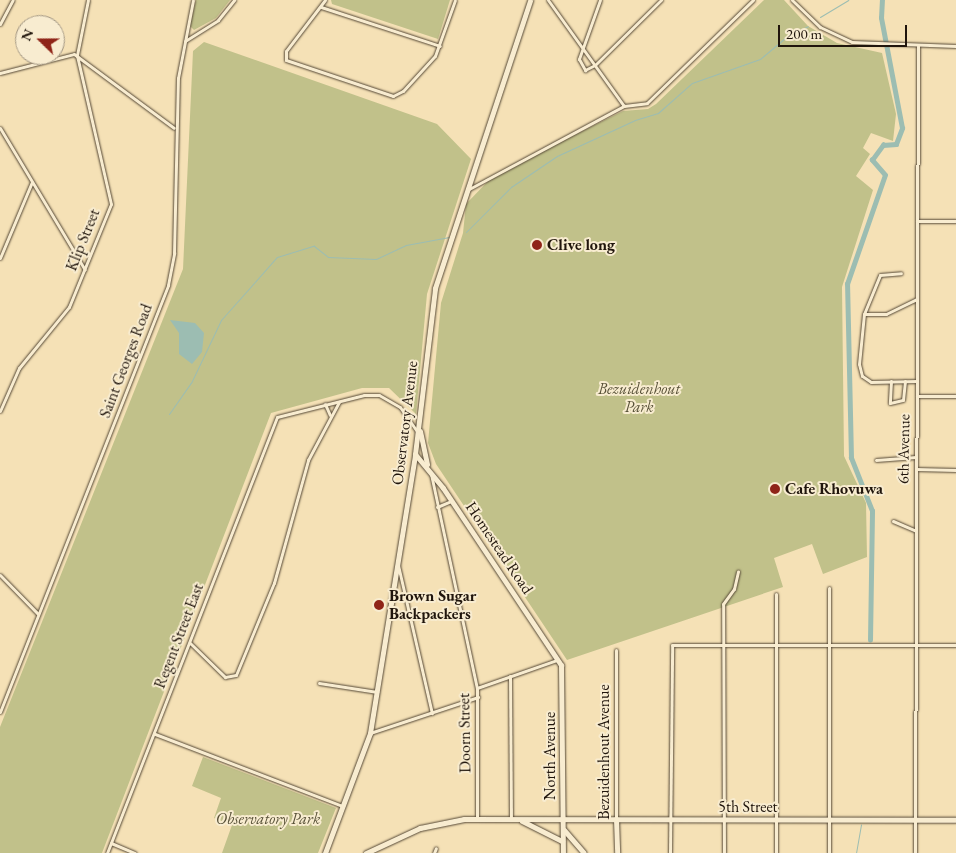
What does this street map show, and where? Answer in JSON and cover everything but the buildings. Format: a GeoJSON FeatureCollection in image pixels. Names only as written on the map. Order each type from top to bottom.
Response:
{"type":"FeatureCollection","features":[{"type":"Feature","properties":{"kind":"street"},"geometry":{"type":"LineString","coordinates":[[0,24],[13,0]]}},
{"type":"Feature","properties":{"kind":"street","name":"Klip Street"},"geometry":{"type":"LineString","coordinates":[[0,412],[16,373],[66,312],[112,202],[77,55],[88,0]]}},
{"type":"Feature","properties":{"kind":"street","name":"Saint Georges Road"},"geometry":{"type":"LineString","coordinates":[[0,712],[168,285],[174,254],[175,129],[185,41],[193,0]]}},
{"type":"Feature","properties":{"kind":"street"},"geometry":{"type":"LineString","coordinates":[[185,41],[218,20],[234,0]]}},
{"type":"Feature","properties":{"kind":"street"},"geometry":{"type":"LineString","coordinates":[[325,0],[286,51],[285,58],[289,62],[397,96],[440,46],[455,0]]}},
{"type":"Feature","properties":{"kind":"street","name":"Observatory Avenue"},"geometry":{"type":"LineString","coordinates":[[325,853],[370,733],[415,454],[435,288],[530,0]]}},
{"type":"Feature","properties":{"kind":"street"},"geometry":{"type":"LineString","coordinates":[[548,0],[624,106]]}},
{"type":"Feature","properties":{"kind":"street"},"geometry":{"type":"LineString","coordinates":[[600,0],[579,65],[588,70],[661,0]]}},
{"type":"Feature","properties":{"kind":"street"},"geometry":{"type":"LineString","coordinates":[[466,190],[624,106],[647,103],[753,0]]}},
{"type":"Feature","properties":{"kind":"street"},"geometry":{"type":"LineString","coordinates":[[792,0],[830,33],[860,44],[956,46]]}},
{"type":"Feature","properties":{"kind":"street"},"geometry":{"type":"LineString","coordinates":[[321,7],[440,46]]}},
{"type":"Feature","properties":{"kind":"street","name":"6th Avenue"},"geometry":{"type":"LineString","coordinates":[[915,853],[918,46]]}},
{"type":"Feature","properties":{"kind":"street"},"geometry":{"type":"LineString","coordinates":[[0,73],[66,54],[77,55],[175,129]]}},
{"type":"Feature","properties":{"kind":"street"},"geometry":{"type":"LineString","coordinates":[[0,128],[85,270]]}},
{"type":"Feature","properties":{"kind":"street"},"geometry":{"type":"LineString","coordinates":[[0,258],[32,182]]}},
{"type":"Feature","properties":{"kind":"street"},"geometry":{"type":"LineString","coordinates":[[917,221],[956,221]]}},
{"type":"Feature","properties":{"kind":"street"},"geometry":{"type":"LineString","coordinates":[[901,273],[880,275],[864,314],[860,371],[867,380],[917,381]]}},
{"type":"Feature","properties":{"kind":"street"},"geometry":{"type":"LineString","coordinates":[[864,314],[886,314],[917,299]]}},
{"type":"Feature","properties":{"kind":"street"},"geometry":{"type":"LineString","coordinates":[[891,381],[890,403],[903,400],[905,381]]}},
{"type":"Feature","properties":{"kind":"street"},"geometry":{"type":"LineString","coordinates":[[330,416],[325,404],[364,395],[384,396],[405,412],[418,432]]}},
{"type":"Feature","properties":{"kind":"street"},"geometry":{"type":"LineString","coordinates":[[917,396],[956,396]]}},
{"type":"Feature","properties":{"kind":"street"},"geometry":{"type":"LineString","coordinates":[[190,643],[221,674],[234,677],[240,668],[274,583],[308,460],[339,402]]}},
{"type":"Feature","properties":{"kind":"street","name":"Regent Street East"},"geometry":{"type":"LineString","coordinates":[[107,853],[155,734],[272,426],[279,415],[325,404]]}},
{"type":"Feature","properties":{"kind":"street"},"geometry":{"type":"LineString","coordinates":[[419,418],[429,470]]}},
{"type":"Feature","properties":{"kind":"street","name":"Homestead Road"},"geometry":{"type":"LineString","coordinates":[[415,454],[451,501],[559,659]]}},
{"type":"Feature","properties":{"kind":"street"},"geometry":{"type":"LineString","coordinates":[[876,460],[916,457]]}},
{"type":"Feature","properties":{"kind":"street"},"geometry":{"type":"LineString","coordinates":[[916,469],[956,470]]}},
{"type":"Feature","properties":{"kind":"street","name":"Doorn Street"},"geometry":{"type":"LineString","coordinates":[[429,470],[477,688],[477,819]]}},
{"type":"Feature","properties":{"kind":"street"},"geometry":{"type":"LineString","coordinates":[[437,506],[451,501]]}},
{"type":"Feature","properties":{"kind":"street"},"geometry":{"type":"LineString","coordinates":[[893,521],[916,531]]}},
{"type":"Feature","properties":{"kind":"street"},"geometry":{"type":"LineString","coordinates":[[397,562],[432,713]]}},
{"type":"Feature","properties":{"kind":"street"},"geometry":{"type":"LineString","coordinates":[[724,853],[723,601],[734,589],[738,571]]}},
{"type":"Feature","properties":{"kind":"street"},"geometry":{"type":"LineString","coordinates":[[0,575],[38,614]]}},
{"type":"Feature","properties":{"kind":"street"},"geometry":{"type":"LineString","coordinates":[[829,588],[829,853]]}},
{"type":"Feature","properties":{"kind":"street"},"geometry":{"type":"LineString","coordinates":[[776,594],[776,853]]}},
{"type":"Feature","properties":{"kind":"street"},"geometry":{"type":"LineString","coordinates":[[670,853],[672,645],[956,645]]}},
{"type":"Feature","properties":{"kind":"street","name":"Bezuidenhout Avenue"},"geometry":{"type":"LineString","coordinates":[[616,650],[617,853]]}},
{"type":"Feature","properties":{"kind":"street"},"geometry":{"type":"LineString","coordinates":[[477,688],[559,659]]}},
{"type":"Feature","properties":{"kind":"street","name":"North Avenue"},"geometry":{"type":"LineString","coordinates":[[559,659],[563,674],[563,851]]}},
{"type":"Feature","properties":{"kind":"street"},"geometry":{"type":"LineString","coordinates":[[366,853],[420,828],[477,819],[510,819],[510,676]]}},
{"type":"Feature","properties":{"kind":"street"},"geometry":{"type":"LineString","coordinates":[[319,683],[377,692]]}},
{"type":"Feature","properties":{"kind":"street"},"geometry":{"type":"LineString","coordinates":[[370,733],[478,697]]}},
{"type":"Feature","properties":{"kind":"street"},"geometry":{"type":"LineString","coordinates":[[155,734],[344,806]]}},
{"type":"Feature","properties":{"kind":"street","name":"5th Street"},"geometry":{"type":"LineString","coordinates":[[510,819],[956,820]]}},
{"type":"Feature","properties":{"kind":"street","name":"5th Street"},"geometry":{"type":"LineString","coordinates":[[510,819],[522,821],[540,819]]}},
{"type":"Feature","properties":{"kind":"street"},"geometry":{"type":"LineString","coordinates":[[522,821],[562,841]]}},
{"type":"Feature","properties":{"kind":"street"},"geometry":{"type":"LineString","coordinates":[[562,828],[572,842],[584,853]]}},
{"type":"Feature","properties":{"kind":"street"},"geometry":{"type":"LineString","coordinates":[[563,851],[572,842]]}},
{"type":"Feature","properties":{"kind":"street"},"geometry":{"type":"LineString","coordinates":[[110,843],[135,853]]}},
{"type":"Feature","properties":{"kind":"street"},"geometry":{"type":"LineString","coordinates":[[434,853],[436,848]]}},
{"type":"Feature","properties":{"kind":"green space"},"geometry":{"type":"Polygon","coordinates":[[[196,0],[230,0],[216,18],[194,30],[190,26],[196,0]]]}},
{"type":"Feature","properties":{"kind":"green space"},"geometry":{"type":"Polygon","coordinates":[[[331,0],[450,0],[438,39],[332,4],[331,0]]]}},
{"type":"Feature","properties":{"kind":"green space","name":"Bezuidenhout Park"},"geometry":{"type":"Polygon","coordinates":[[[764,0],[784,0],[808,26],[837,43],[882,53],[896,114],[893,141],[871,133],[863,148],[870,154],[856,176],[873,190],[842,287],[844,456],[866,503],[867,557],[823,574],[812,544],[774,558],[783,587],[567,660],[436,464],[428,443],[441,303],[463,233],[466,204],[494,175],[623,111],[648,109],[656,104],[764,0]]]}},
{"type":"Feature","properties":{"kind":"green space"},"geometry":{"type":"Polygon","coordinates":[[[204,42],[437,124],[471,159],[427,294],[416,414],[389,388],[362,388],[271,413],[102,853],[0,853],[0,727],[183,269],[193,51],[204,42]]]}},
{"type":"Feature","properties":{"kind":"green space","name":"Observatory Park"},"geometry":{"type":"Polygon","coordinates":[[[203,757],[336,808],[318,853],[222,853],[232,825],[214,818],[221,798],[192,786],[203,757]]]}},
{"type":"Feature","properties":{"kind":"water"},"geometry":{"type":"Polygon","coordinates":[[[170,320],[195,323],[204,333],[202,352],[192,364],[179,354],[179,333],[170,320]]]}},
{"type":"Feature","properties":{"kind":"waterway"},"geometry":{"type":"LineString","coordinates":[[820,17],[848,0]]}},
{"type":"Feature","properties":{"kind":"waterway"},"geometry":{"type":"LineString","coordinates":[[870,640],[872,511],[851,458],[847,284],[885,175],[872,160],[883,145],[896,144],[902,128],[881,18],[882,0]]}},
{"type":"Feature","properties":{"kind":"waterway"},"geometry":{"type":"LineString","coordinates":[[466,232],[511,187],[557,156],[635,120],[658,113],[692,83],[760,59],[787,36],[808,26]]}},
{"type":"Feature","properties":{"kind":"waterway"},"geometry":{"type":"LineString","coordinates":[[169,414],[191,383],[221,320],[277,257],[314,246],[328,257],[376,259],[406,245],[449,237]]}},
{"type":"Feature","properties":{"kind":"waterway"},"geometry":{"type":"LineString","coordinates":[[856,853],[861,824]]}},
{"type":"Feature","properties":{"kind":"place","name":"Clive long"},"geometry":{"type":"Point","coordinates":[537,245]}},
{"type":"Feature","properties":{"kind":"place","name":"Cafe Rhovuwa"},"geometry":{"type":"Point","coordinates":[775,489]}},
{"type":"Feature","properties":{"kind":"place","name":"Brown Sugar Backpackers"},"geometry":{"type":"Point","coordinates":[379,605]}}]}
